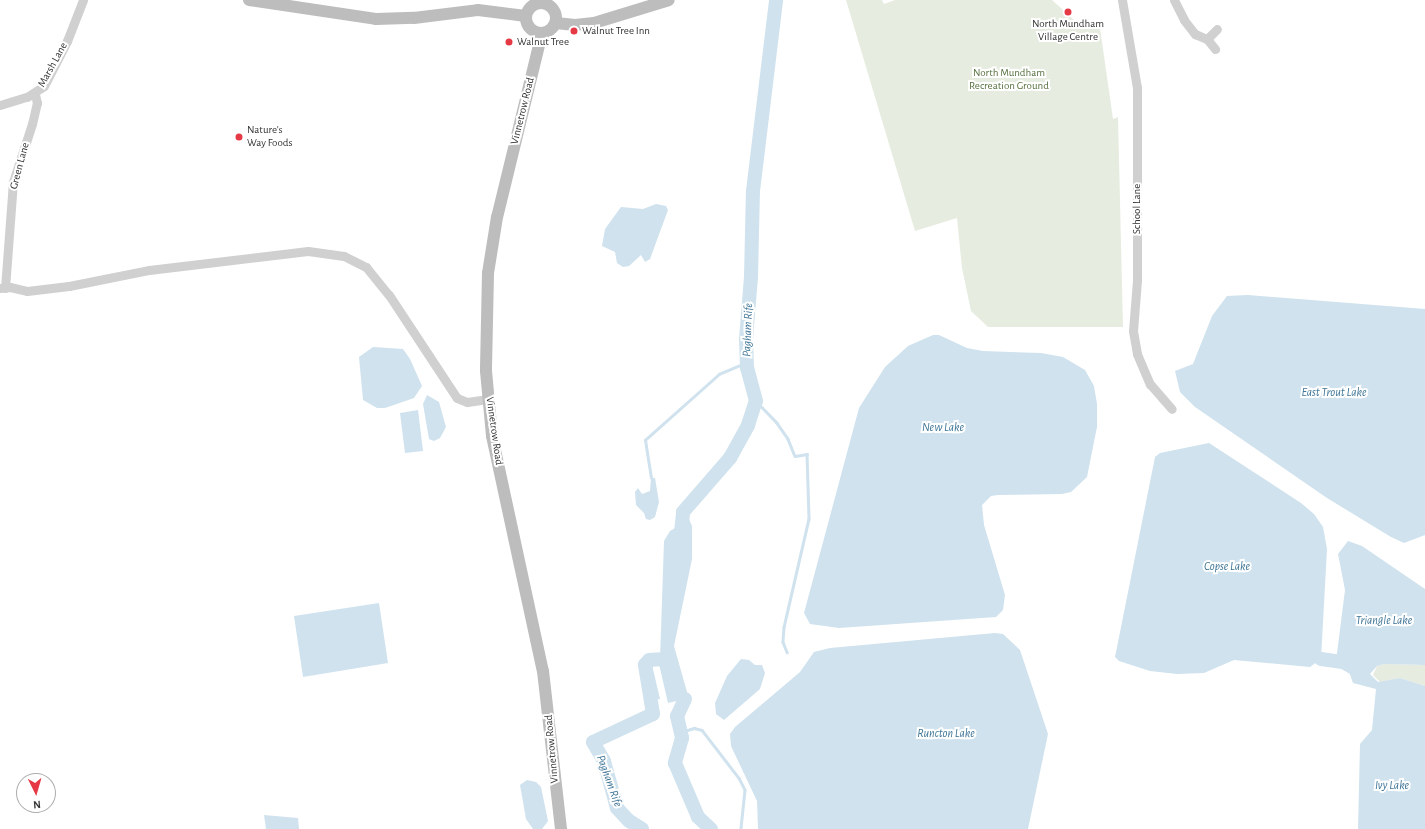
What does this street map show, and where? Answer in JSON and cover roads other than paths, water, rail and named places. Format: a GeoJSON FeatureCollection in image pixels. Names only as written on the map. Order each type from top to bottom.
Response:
{"type":"FeatureCollection","features":[{"type":"Feature","properties":{"kind":"street","name":"Marsh Lane"},"geometry":{"type":"LineString","coordinates":[[0,105],[35,94],[44,86],[56,64],[83,0]]}},
{"type":"Feature","properties":{"kind":"street"},"geometry":{"type":"LineString","coordinates":[[249,0],[376,19],[414,18],[478,10],[526,16]]}},
{"type":"Feature","properties":{"kind":"street"},"geometry":{"type":"LineString","coordinates":[[556,23],[575,25],[594,22],[669,0]]}},
{"type":"Feature","properties":{"kind":"street","name":"School Lane"},"geometry":{"type":"LineString","coordinates":[[1122,0],[1137,88],[1137,280],[1133,331],[1137,354],[1150,384],[1172,409]]}},
{"type":"Feature","properties":{"kind":"street"},"geometry":{"type":"LineString","coordinates":[[1174,0],[1189,28],[1208,39],[1215,49]]}},
{"type":"Feature","properties":{"kind":"street"},"geometry":{"type":"LineString","coordinates":[[545,2],[553,9],[556,23],[550,31],[542,33],[531,29],[526,16],[535,4],[545,2]]}},
{"type":"Feature","properties":{"kind":"street"},"geometry":{"type":"LineString","coordinates":[[1208,39],[1217,29]]}},
{"type":"Feature","properties":{"kind":"street","name":"Vinnetrow Road"},"geometry":{"type":"LineString","coordinates":[[542,33],[497,217],[488,273],[486,316],[488,399],[492,436],[543,671],[561,829]]}},
{"type":"Feature","properties":{"kind":"street","name":"Green Lane"},"geometry":{"type":"LineString","coordinates":[[3,288],[13,182],[32,124],[37,103],[35,94]]}},
{"type":"Feature","properties":{"kind":"street"},"geometry":{"type":"LineString","coordinates":[[3,288],[27,291],[62,287],[148,270],[308,251],[344,256],[366,267],[389,295],[457,398],[468,402],[488,399]]}},
{"type":"Feature","properties":{"kind":"water"},"geometry":{"type":"Polygon","coordinates":[[[656,204],[666,206],[668,210],[650,259],[645,262],[641,255],[629,266],[623,267],[617,263],[615,252],[602,246],[605,229],[621,207],[643,209],[656,204]]]}},
{"type":"Feature","properties":{"kind":"water","name":"East Trout Lake"},"geometry":{"type":"Polygon","coordinates":[[[1248,295],[1425,309],[1425,535],[1404,543],[1391,537],[1327,498],[1195,407],[1180,392],[1175,371],[1193,364],[1212,316],[1227,296],[1248,295]]]}},
{"type":"Feature","properties":{"kind":"water","name":"New Lake"},"geometry":{"type":"Polygon","coordinates":[[[933,335],[939,335],[967,348],[983,351],[1041,353],[1063,357],[1085,370],[1094,386],[1097,404],[1097,427],[1087,477],[1071,492],[1062,494],[991,496],[982,505],[984,525],[1005,595],[1003,610],[996,617],[839,628],[810,624],[804,613],[859,408],[885,367],[908,346],[933,335]]]}},
{"type":"Feature","properties":{"kind":"water"},"geometry":{"type":"Polygon","coordinates":[[[373,347],[403,349],[410,359],[422,386],[414,398],[385,408],[377,408],[363,400],[359,357],[373,347]]]}},
{"type":"Feature","properties":{"kind":"water"},"geometry":{"type":"Polygon","coordinates":[[[427,395],[439,402],[446,427],[440,438],[434,441],[429,439],[423,404],[427,395]]]}},
{"type":"Feature","properties":{"kind":"water"},"geometry":{"type":"Polygon","coordinates":[[[418,410],[423,451],[405,453],[400,413],[418,410]]]}},
{"type":"Feature","properties":{"kind":"water","name":"Copse Lake"},"geometry":{"type":"Polygon","coordinates":[[[1209,443],[1301,503],[1314,514],[1323,527],[1327,549],[1321,659],[1310,667],[1234,660],[1204,673],[1177,674],[1150,671],[1119,661],[1115,657],[1155,457],[1160,453],[1209,443]]]}},
{"type":"Feature","properties":{"kind":"water"},"geometry":{"type":"Polygon","coordinates":[[[651,478],[655,478],[659,502],[655,517],[650,520],[646,519],[644,513],[636,505],[635,492],[638,488],[642,494],[650,491],[651,478]]]}},
{"type":"Feature","properties":{"kind":"water"},"geometry":{"type":"Polygon","coordinates":[[[683,517],[688,517],[692,526],[692,559],[674,646],[687,692],[685,699],[668,703],[659,664],[652,665],[660,699],[651,700],[645,665],[649,660],[660,659],[664,541],[670,531],[682,524],[683,517]]]}},
{"type":"Feature","properties":{"kind":"water"},"geometry":{"type":"Polygon","coordinates":[[[1348,541],[1362,546],[1425,589],[1425,665],[1384,664],[1377,666],[1370,674],[1378,682],[1400,678],[1425,686],[1425,829],[1358,829],[1360,744],[1372,730],[1376,689],[1353,683],[1348,669],[1336,661],[1345,590],[1338,554],[1348,541]]]}},
{"type":"Feature","properties":{"kind":"water"},"geometry":{"type":"Polygon","coordinates":[[[379,603],[388,663],[303,677],[294,616],[379,603]]]}},
{"type":"Feature","properties":{"kind":"water","name":"Runcton Lake"},"geometry":{"type":"Polygon","coordinates":[[[995,633],[1003,634],[1020,650],[1048,734],[1028,829],[758,829],[757,801],[731,746],[730,734],[735,727],[800,672],[814,652],[830,648],[995,633]]]}},
{"type":"Feature","properties":{"kind":"water"},"geometry":{"type":"Polygon","coordinates":[[[741,659],[749,660],[755,665],[762,665],[765,673],[760,689],[724,720],[716,714],[715,703],[727,676],[741,659]]]}},
{"type":"Feature","properties":{"kind":"water"},"geometry":{"type":"Polygon","coordinates":[[[527,780],[536,782],[541,787],[548,821],[542,829],[533,829],[526,819],[520,785],[527,780]]]}},
{"type":"Feature","properties":{"kind":"water"},"geometry":{"type":"Polygon","coordinates":[[[264,815],[298,818],[299,829],[266,829],[264,815]]]}},
{"type":"Feature","properties":{"kind":"waterway","name":"Pagham Rife"},"geometry":{"type":"LineString","coordinates":[[680,542],[683,512],[730,458],[748,425],[756,401],[747,368],[746,339],[751,277],[753,191],[776,0]]}},
{"type":"Feature","properties":{"kind":"waterway"},"geometry":{"type":"LineString","coordinates":[[651,478],[645,440],[719,374],[747,362]]}},
{"type":"Feature","properties":{"kind":"waterway"},"geometry":{"type":"LineString","coordinates":[[756,401],[777,423],[788,439],[795,456],[807,454],[809,519],[784,627],[783,642],[787,652]]}},
{"type":"Feature","properties":{"kind":"waterway","name":"Pagham Rife"},"geometry":{"type":"LineString","coordinates":[[642,829],[629,821],[617,808],[604,761],[593,742],[653,714],[645,665],[649,660],[665,659]]}},
{"type":"Feature","properties":{"kind":"waterway"},"geometry":{"type":"LineString","coordinates":[[1321,659],[1343,662],[1354,668]]}},
{"type":"Feature","properties":{"kind":"waterway","name":"Pagham Rife"},"geometry":{"type":"LineString","coordinates":[[685,699],[677,716],[682,738],[675,763],[698,817],[711,829]]}},
{"type":"Feature","properties":{"kind":"waterway"},"geometry":{"type":"LineString","coordinates":[[681,732],[694,728],[702,730],[739,778],[745,790],[741,829]]}},
{"type":"Feature","properties":{"kind":"place","name":"North Mundham Village Centre"},"geometry":{"type":"Point","coordinates":[1068,12]}},
{"type":"Feature","properties":{"kind":"place","name":"Walnut Tree Inn"},"geometry":{"type":"Point","coordinates":[574,31]}},
{"type":"Feature","properties":{"kind":"place","name":"Walnut Tree"},"geometry":{"type":"Point","coordinates":[509,42]}},
{"type":"Feature","properties":{"kind":"place","name":"Nature’s Way Foods"},"geometry":{"type":"Point","coordinates":[239,137]}},
{"type":"Feature","properties":{"kind":"park label","name":"North Mundham Recreation Ground"},"geometry":{"type":"Point","coordinates":[1009,80]}},
{"type":"Feature","properties":{"kind":"water label","name":"Triangle Lake"},"geometry":{"type":"Point","coordinates":[1384,621]}},
{"type":"Feature","properties":{"kind":"water label","name":"Ivy Lake"},"geometry":{"type":"Point","coordinates":[1392,786]}}]}
